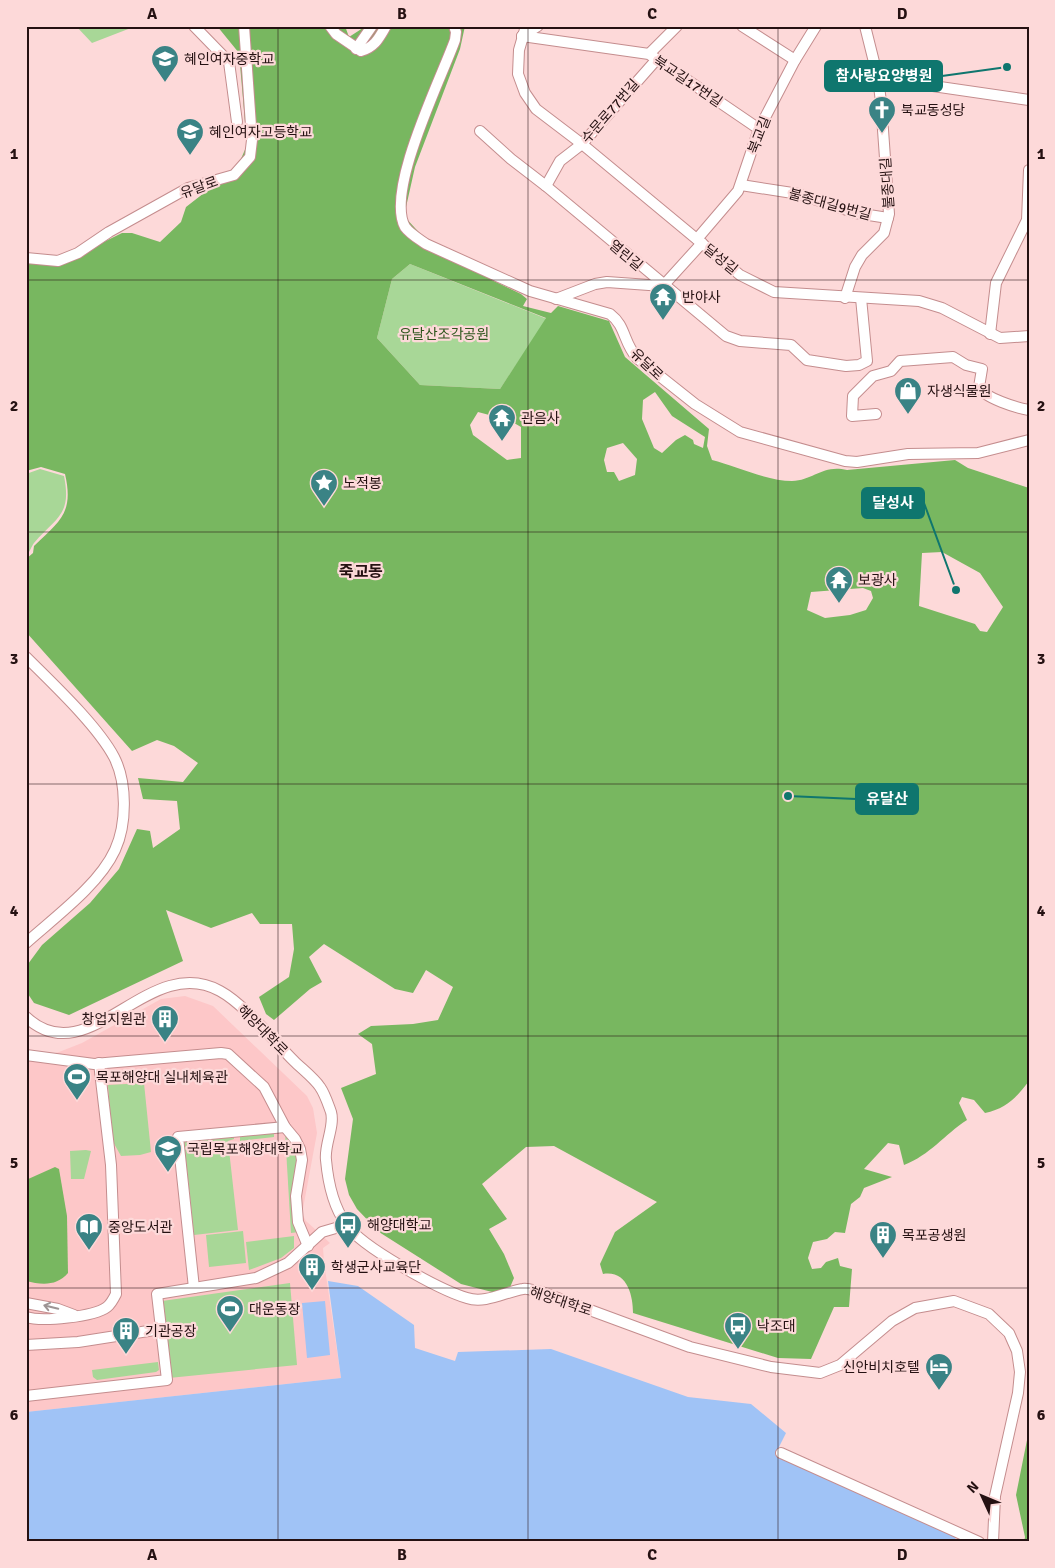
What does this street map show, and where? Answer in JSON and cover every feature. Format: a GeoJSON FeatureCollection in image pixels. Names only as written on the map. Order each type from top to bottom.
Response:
{"type":"FeatureCollection","features":[{"type":"Feature","properties":{"kind":"street"},"geometry":{"type":"LineString","coordinates":[[194,26],[229,62],[236,122]]}},
{"type":"Feature","properties":{"kind":"street","name":"유달로"},"geometry":{"type":"LineString","coordinates":[[26,258],[58,261],[78,253],[109,232],[188,188],[234,176],[243,167],[250,157],[252,140],[244,26]]}},
{"type":"Feature","properties":{"kind":"street"},"geometry":{"type":"LineString","coordinates":[[330,26],[336,34],[361,51],[370,48],[378,41],[386,26]]}},
{"type":"Feature","properties":{"kind":"street"},"geometry":{"type":"LineString","coordinates":[[356,49],[372,26]]}},
{"type":"Feature","properties":{"kind":"street","name":"유달로"},"geometry":{"type":"LineString","coordinates":[[454,26],[456,32],[455,40],[418,132],[406,171],[400,204],[405,227],[426,244],[530,291],[610,314],[619,321],[630,349],[637,358],[695,404],[740,432],[845,461],[857,462],[908,454],[978,453],[1029,440]]}},
{"type":"Feature","properties":{"kind":"street"},"geometry":{"type":"LineString","coordinates":[[524,31],[538,26]]}},
{"type":"Feature","properties":{"kind":"street","name":"수문로77번길"},"geometry":{"type":"LineString","coordinates":[[546,186],[560,161],[582,144],[677,26]]}},
{"type":"Feature","properties":{"kind":"street"},"geometry":{"type":"LineString","coordinates":[[742,26],[795,60]]}},
{"type":"Feature","properties":{"kind":"street","name":"북교길"},"geometry":{"type":"LineString","coordinates":[[663,286],[700,241],[741,185],[759,129],[795,60],[816,26]]}},
{"type":"Feature","properties":{"kind":"street","name":"불종대길"},"geometry":{"type":"LineString","coordinates":[[845,298],[855,267],[862,254],[884,233],[888,218],[878,78],[865,26]]}},
{"type":"Feature","properties":{"kind":"street","name":"북교길17번길"},"geometry":{"type":"LineString","coordinates":[[524,31],[653,56],[759,129]]}},
{"type":"Feature","properties":{"kind":"street","name":"달성길"},"geometry":{"type":"LineString","coordinates":[[524,31],[518,74],[525,93],[536,109],[582,144],[740,274],[764,289],[792,294],[845,298],[898,298],[930,304],[990,334],[1007,339],[1029,336]]}},
{"type":"Feature","properties":{"kind":"street"},"geometry":{"type":"LineString","coordinates":[[835,71],[847,69],[878,78],[1029,100]]}},
{"type":"Feature","properties":{"kind":"street","name":"열린길"},"geometry":{"type":"LineString","coordinates":[[480,131],[510,159],[546,186],[663,286],[726,336],[740,341],[791,345],[807,360],[846,366],[859,365],[867,362],[861,298]]}},
{"type":"Feature","properties":{"kind":"street"},"geometry":{"type":"LineString","coordinates":[[990,334],[996,283],[1027,220],[1028,172]]}},
{"type":"Feature","properties":{"kind":"street","name":"불종대길9번길"},"geometry":{"type":"LineString","coordinates":[[741,185],[799,194],[856,213],[888,218]]}},
{"type":"Feature","properties":{"kind":"street"},"geometry":{"type":"LineString","coordinates":[[556,299],[595,284],[607,282],[663,286]]}},
{"type":"Feature","properties":{"kind":"street"},"geometry":{"type":"LineString","coordinates":[[876,414],[852,416],[853,396],[873,376],[891,371],[900,361],[953,357],[966,365],[982,369],[979,387],[983,393],[1013,406],[1029,410]]}},
{"type":"Feature","properties":{"kind":"street"},"geometry":{"type":"LineString","coordinates":[[26,656],[94,730],[112,754],[120,772],[123,810],[122,828],[115,850],[98,874],[26,943]]}},
{"type":"Feature","properties":{"kind":"street","name":"해양대학로"},"geometry":{"type":"LineString","coordinates":[[26,1017],[44,1029],[77,1032],[96,1025],[168,985],[194,982],[222,992],[320,1087],[332,1114],[325,1158],[331,1193],[346,1225],[364,1241],[394,1260],[450,1292],[470,1299],[491,1298],[524,1288],[541,1292],[690,1347],[771,1367],[798,1372],[820,1373],[840,1365],[892,1321],[915,1308],[954,1301],[989,1314],[1009,1333],[1017,1351],[1020,1372],[1018,1393],[995,1496],[993,1542]]}},
{"type":"Feature","properties":{"kind":"street"},"geometry":{"type":"LineString","coordinates":[[26,1055],[47,1059],[99,1063],[228,1054],[264,1086],[285,1127],[295,1140],[302,1160],[296,1196],[298,1222],[308,1246]]}},
{"type":"Feature","properties":{"kind":"street"},"geometry":{"type":"LineString","coordinates":[[26,1317],[66,1319],[74,1315],[94,1313],[108,1306],[113,1300],[116,1288],[110,1165],[99,1063]]}},
{"type":"Feature","properties":{"kind":"street"},"geometry":{"type":"LineString","coordinates":[[194,1288],[178,1137],[285,1127]]}},
{"type":"Feature","properties":{"kind":"street"},"geometry":{"type":"LineString","coordinates":[[26,1396],[166,1380],[157,1294],[264,1275],[288,1263],[322,1232],[346,1225]]}},
{"type":"Feature","properties":{"kind":"street"},"geometry":{"type":"LineString","coordinates":[[26,1303],[58,1309],[74,1315]]}},
{"type":"Feature","properties":{"kind":"street"},"geometry":{"type":"LineString","coordinates":[[26,1345],[78,1342],[161,1329]]}},
{"type":"Feature","properties":{"kind":"street"},"geometry":{"type":"LineString","coordinates":[[781,1453],[979,1542]]}},
{"type":"Feature","properties":{"kind":"shaded area","name":"국립목포해양대학교"},"geometry":{"type":"Polygon","coordinates":[[[185,996],[213,1006],[307,1096],[313,1108],[317,1133],[302,1214],[306,1221],[330,1243],[323,1248],[324,1262],[341,1378],[26,1412],[26,1052],[44,1056],[59,1052],[82,1043],[161,999],[185,996]]]}},
{"type":"Feature","properties":{"kind":"green space"},"geometry":{"type":"Polygon","coordinates":[[[76,26],[136,26],[92,43],[76,26]]]}},
{"type":"Feature","properties":{"kind":"green space"},"geometry":{"type":"Polygon","coordinates":[[[217,26],[345,26],[349,37],[366,26],[465,26],[460,49],[415,167],[404,216],[425,239],[490,279],[521,294],[527,299],[523,306],[551,313],[558,306],[609,321],[625,357],[709,429],[707,446],[712,460],[762,476],[792,481],[831,469],[847,470],[955,460],[968,468],[1029,488],[1029,1081],[1020,1093],[1005,1106],[985,1113],[974,1100],[962,1097],[959,1103],[967,1120],[922,1156],[904,1165],[899,1145],[888,1143],[864,1169],[892,1177],[864,1188],[860,1197],[851,1204],[845,1233],[835,1232],[827,1239],[813,1242],[808,1258],[812,1269],[821,1268],[826,1262],[838,1258],[840,1266],[852,1269],[849,1307],[834,1307],[811,1359],[778,1358],[633,1313],[632,1299],[627,1285],[618,1276],[603,1274],[600,1264],[615,1232],[657,1202],[554,1146],[526,1147],[482,1184],[507,1219],[489,1229],[504,1254],[514,1278],[508,1292],[496,1293],[461,1284],[379,1232],[357,1209],[349,1195],[345,1179],[353,1119],[341,1088],[376,1074],[372,1044],[358,1034],[371,1026],[413,1024],[438,1020],[453,987],[426,970],[413,993],[395,989],[324,944],[309,957],[322,982],[310,989],[274,1020],[266,1014],[259,997],[289,977],[294,949],[292,924],[260,924],[252,913],[211,928],[166,910],[183,961],[69,1015],[34,1003],[26,991],[28,964],[42,945],[90,903],[119,869],[137,829],[150,831],[153,848],[180,829],[177,801],[143,799],[138,778],[183,782],[198,763],[174,746],[157,740],[132,751],[26,632],[26,559],[33,553],[34,546],[58,523],[63,515],[68,498],[65,474],[41,467],[26,471],[26,261],[63,262],[122,233],[132,233],[160,242],[181,222],[186,207],[204,193],[234,175],[247,145],[239,53],[217,26]],[[410,264],[392,279],[377,338],[420,385],[500,389],[546,318],[410,264]],[[655,392],[643,400],[642,419],[654,448],[662,453],[676,440],[685,435],[693,440],[694,444],[703,448],[705,437],[672,416],[655,392]],[[478,412],[470,425],[473,435],[507,460],[521,458],[521,427],[507,419],[497,421],[493,416],[478,412]],[[623,443],[607,448],[604,460],[607,472],[614,472],[619,481],[635,475],[637,459],[623,443]],[[942,552],[922,553],[919,606],[975,624],[980,631],[987,632],[1003,607],[980,573],[942,552]],[[863,588],[811,592],[807,610],[825,618],[850,615],[866,610],[873,598],[871,591],[863,588]]]}},
{"type":"Feature","properties":{"kind":"green space","name":"유달산조각공원"},"geometry":{"type":"Polygon","coordinates":[[[410,264],[547,319],[500,389],[420,385],[377,338],[392,279],[410,264]]]}},
{"type":"Feature","properties":{"kind":"green space"},"geometry":{"type":"Polygon","coordinates":[[[40,469],[64,476],[66,500],[60,515],[34,543],[26,556],[26,474],[40,469]]]}},
{"type":"Feature","properties":{"kind":"green space"},"geometry":{"type":"Polygon","coordinates":[[[144,1083],[151,1152],[140,1155],[121,1156],[112,1140],[108,1085],[144,1083]]]}},
{"type":"Feature","properties":{"kind":"green space"},"geometry":{"type":"Polygon","coordinates":[[[274,1130],[274,1137],[240,1141],[240,1135],[274,1130]]]}},
{"type":"Feature","properties":{"kind":"green space"},"geometry":{"type":"Polygon","coordinates":[[[285,1132],[295,1147],[297,1160],[299,1232],[291,1233],[285,1132]]]}},
{"type":"Feature","properties":{"kind":"green space"},"geometry":{"type":"Polygon","coordinates":[[[234,1135],[234,1139],[228,1141],[238,1230],[194,1235],[184,1141],[234,1135]]]}},
{"type":"Feature","properties":{"kind":"green space"},"geometry":{"type":"Polygon","coordinates":[[[70,1151],[91,1151],[84,1179],[71,1179],[70,1151]]]}},
{"type":"Feature","properties":{"kind":"green space"},"geometry":{"type":"Polygon","coordinates":[[[55,1167],[59,1169],[67,1216],[68,1273],[59,1280],[49,1283],[26,1281],[26,1180],[55,1167]]]}},
{"type":"Feature","properties":{"kind":"green space"},"geometry":{"type":"Polygon","coordinates":[[[243,1231],[246,1263],[209,1267],[206,1235],[243,1231]]]}},
{"type":"Feature","properties":{"kind":"green space"},"geometry":{"type":"Polygon","coordinates":[[[294,1236],[294,1248],[281,1258],[249,1270],[246,1242],[294,1236]]]}},
{"type":"Feature","properties":{"kind":"green space","name":"대운동장"},"geometry":{"type":"Polygon","coordinates":[[[290,1283],[297,1365],[169,1378],[162,1301],[290,1283]]]}},
{"type":"Feature","properties":{"kind":"green space"},"geometry":{"type":"Polygon","coordinates":[[[158,1362],[159,1370],[156,1372],[97,1380],[93,1377],[92,1370],[158,1362]]]}},
{"type":"Feature","properties":{"kind":"green space"},"geometry":{"type":"Polygon","coordinates":[[[1029,1430],[1029,1542],[1024,1542],[1025,1537],[1016,1495],[1029,1430]]]}},
{"type":"Feature","properties":{"kind":"water"},"geometry":{"type":"Polygon","coordinates":[[[328,1281],[358,1286],[414,1325],[415,1348],[455,1361],[458,1352],[551,1349],[688,1397],[751,1404],[786,1433],[775,1455],[954,1535],[957,1542],[26,1542],[26,1412],[341,1378],[328,1281]]]}},
{"type":"Feature","properties":{"kind":"water"},"geometry":{"type":"Polygon","coordinates":[[[325,1301],[330,1355],[307,1358],[302,1303],[325,1301]]]}},
{"type":"Feature","properties":{"kind":"place","name":"참사랑요양병원"},"geometry":{"type":"Point","coordinates":[1007,67]}},
{"type":"Feature","properties":{"kind":"place","name":"혜인여자중학교"},"geometry":{"type":"Point","coordinates":[165,83]}},
{"type":"Feature","properties":{"kind":"place","name":"북교동성당"},"geometry":{"type":"Point","coordinates":[882,134]}},
{"type":"Feature","properties":{"kind":"place","name":"혜인여자고등학교"},"geometry":{"type":"Point","coordinates":[190,156]}},
{"type":"Feature","properties":{"kind":"place","name":"반야사"},"geometry":{"type":"Point","coordinates":[663,321]}},
{"type":"Feature","properties":{"kind":"place","name":"자생식물원"},"geometry":{"type":"Point","coordinates":[908,415]}},
{"type":"Feature","properties":{"kind":"place","name":"관음사"},"geometry":{"type":"Point","coordinates":[502,442]}},
{"type":"Feature","properties":{"kind":"place","name":"노적봉"},"geometry":{"type":"Point","coordinates":[324,507]}},
{"type":"Feature","properties":{"kind":"place","name":"달성사"},"geometry":{"type":"Point","coordinates":[956,590]}},
{"type":"Feature","properties":{"kind":"place","name":"보광사"},"geometry":{"type":"Point","coordinates":[839,604]}},
{"type":"Feature","properties":{"kind":"place","name":"유달산"},"geometry":{"type":"Point","coordinates":[788,796]}},
{"type":"Feature","properties":{"kind":"place","name":"창업지원관"},"geometry":{"type":"Point","coordinates":[165,1043]}},
{"type":"Feature","properties":{"kind":"place","name":"목포해양대 실내체육관"},"geometry":{"type":"Point","coordinates":[77,1101]}},
{"type":"Feature","properties":{"kind":"place","name":"국립목포해양대학교"},"geometry":{"type":"Point","coordinates":[168,1173]}},
{"type":"Feature","properties":{"kind":"place","name":"해양대학교"},"geometry":{"type":"Point","coordinates":[348,1249]}},
{"type":"Feature","properties":{"kind":"place","name":"중앙도서관"},"geometry":{"type":"Point","coordinates":[89,1251]}},
{"type":"Feature","properties":{"kind":"place","name":"목포공생원"},"geometry":{"type":"Point","coordinates":[883,1259]}},
{"type":"Feature","properties":{"kind":"place","name":"학생군사교육단"},"geometry":{"type":"Point","coordinates":[312,1291]}},
{"type":"Feature","properties":{"kind":"place","name":"대운동장"},"geometry":{"type":"Point","coordinates":[230,1333]}},
{"type":"Feature","properties":{"kind":"place","name":"낙조대"},"geometry":{"type":"Point","coordinates":[738,1350]}},
{"type":"Feature","properties":{"kind":"place","name":"기관공장"},"geometry":{"type":"Point","coordinates":[126,1355]}},
{"type":"Feature","properties":{"kind":"place","name":"신안비치호텔"},"geometry":{"type":"Point","coordinates":[939,1391]}},
{"type":"Feature","properties":{"kind":"district","name":"죽교동"},"geometry":{"type":"Point","coordinates":[361,571]}}]}
